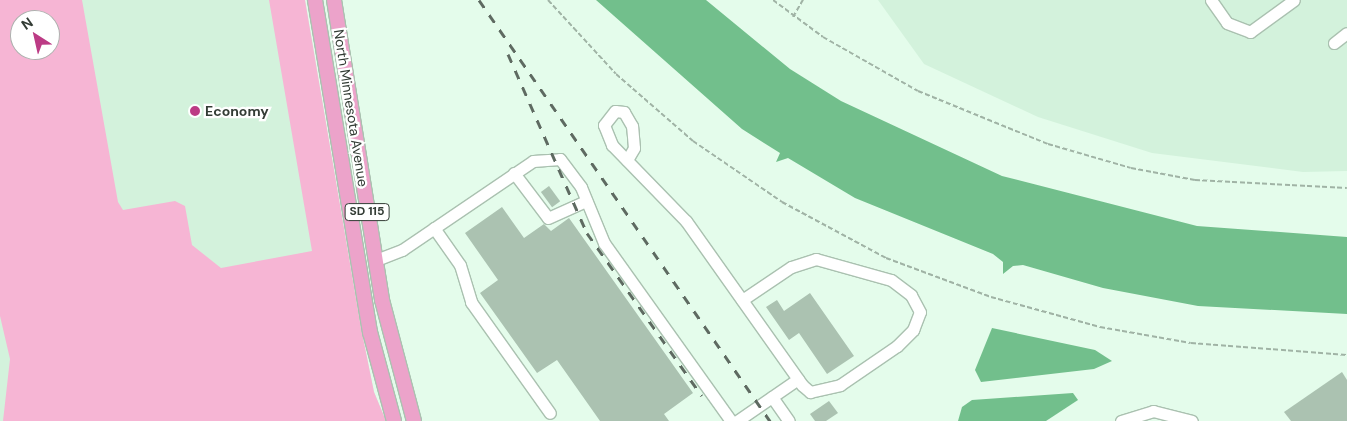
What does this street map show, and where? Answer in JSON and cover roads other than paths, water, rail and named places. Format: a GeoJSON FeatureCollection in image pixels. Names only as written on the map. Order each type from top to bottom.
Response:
{"type":"FeatureCollection","features":[{"type":"Feature","properties":{"kind":"main road","name":"North Minnesota Avenue"},"geometry":{"type":"LineString","coordinates":[[315,0],[370,332],[394,421]]}},
{"type":"Feature","properties":{"kind":"main road","name":"North Minnesota Avenue"},"geometry":{"type":"LineString","coordinates":[[334,0],[376,260],[394,355],[414,421]]}},
{"type":"Feature","properties":{"kind":"lane"},"geometry":{"type":"LineString","coordinates":[[1210,0],[1227,23],[1250,32],[1294,0]]}},
{"type":"Feature","properties":{"kind":"lane"},"geometry":{"type":"LineString","coordinates":[[1334,43],[1347,33]]}},
{"type":"Feature","properties":{"kind":"lane"},"geometry":{"type":"LineString","coordinates":[[376,260],[393,256],[540,158],[560,159],[586,201],[601,238],[737,421],[798,379]]}},
{"type":"Feature","properties":{"kind":"lane"},"geometry":{"type":"LineString","coordinates":[[627,160],[686,221],[742,300],[798,379],[810,392],[829,390],[897,346],[918,320],[911,294],[874,274],[816,259],[791,267],[742,300]]}},
{"type":"Feature","properties":{"kind":"lane"},"geometry":{"type":"LineString","coordinates":[[514,174],[548,218],[586,201]]}},
{"type":"Feature","properties":{"kind":"lane"},"geometry":{"type":"LineString","coordinates":[[434,228],[465,275],[472,302],[550,413]]}},
{"type":"Feature","properties":{"kind":"lane"},"geometry":{"type":"LineString","coordinates":[[772,397],[789,421]]}},
{"type":"Feature","properties":{"kind":"lane"},"geometry":{"type":"LineString","coordinates":[[1121,421],[1153,411],[1192,421]]}},
{"type":"Feature","properties":{"kind":"railway"},"geometry":{"type":"LineString","coordinates":[[479,0],[770,421]]}},
{"type":"Feature","properties":{"kind":"railway"},"geometry":{"type":"LineString","coordinates":[[508,54],[587,233],[702,396]]}},
{"type":"Feature","properties":{"kind":"place","name":"Economy"},"geometry":{"type":"Point","coordinates":[195,111]}}]}
